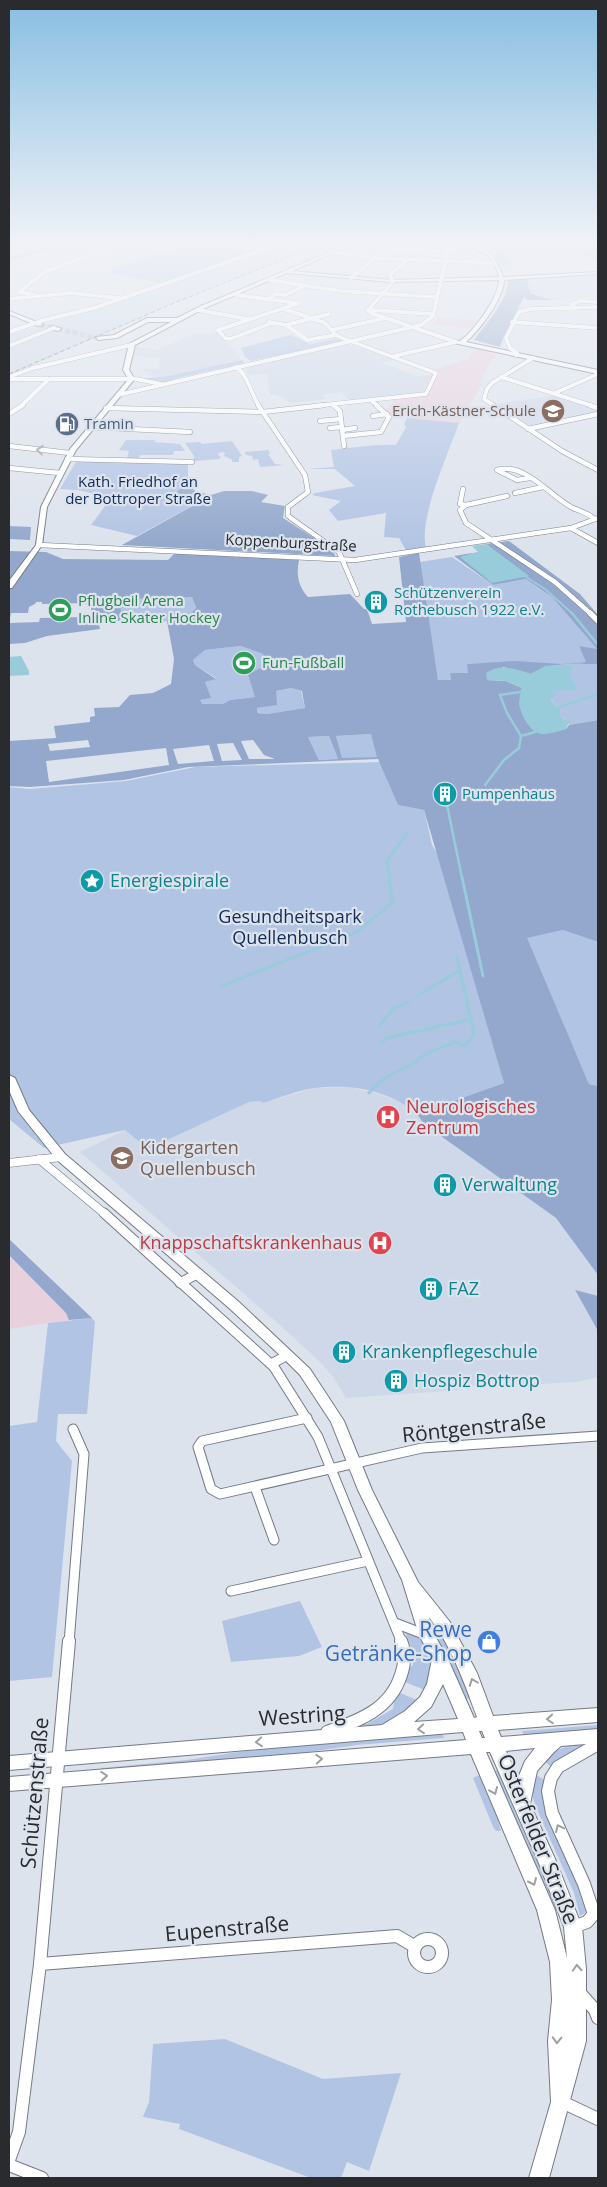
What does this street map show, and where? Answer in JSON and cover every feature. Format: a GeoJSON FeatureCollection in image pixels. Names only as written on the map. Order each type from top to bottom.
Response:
{"type":"FeatureCollection","features":[{"type":"Feature","properties":{"kind":"main road"},"geometry":{"type":"LineString","coordinates":[[9,586],[39,545],[44,507],[69,456],[89,427],[131,378],[126,370],[131,345]]}},
{"type":"Feature","properties":{"kind":"main road"},"geometry":{"type":"LineString","coordinates":[[471,345],[598,373]]}},
{"type":"Feature","properties":{"kind":"main road","name":"Osterfelder Straße"},"geometry":{"type":"LineString","coordinates":[[9,1078],[24,1111],[61,1157],[197,1274],[305,1372],[330,1408],[365,1490],[410,1580],[449,1634],[469,1673],[495,1744],[547,1861],[573,1927],[578,1990],[577,2041],[539,2178]]}},
{"type":"Feature","properties":{"kind":"main road","name":"Osterfelder Straße"},"geometry":{"type":"LineString","coordinates":[[410,1580],[427,1635],[440,1659],[469,1725],[475,1746],[546,1910],[559,1962],[561,2000],[557,2041],[560,2101]]}},
{"type":"Feature","properties":{"kind":"main road"},"geometry":{"type":"LineString","coordinates":[[381,1733],[402,1722],[425,1703],[437,1682],[440,1659]]}},
{"type":"Feature","properties":{"kind":"main road","name":"Westring"},"geometry":{"type":"LineString","coordinates":[[9,1763],[315,1736],[381,1733],[598,1715]]}},
{"type":"Feature","properties":{"kind":"main road"},"geometry":{"type":"LineString","coordinates":[[9,1784],[598,1736]]}},
{"type":"Feature","properties":{"kind":"main road"},"geometry":{"type":"LineString","coordinates":[[521,1806],[523,1787],[531,1763],[542,1750],[559,1739]]}},
{"type":"Feature","properties":{"kind":"street"},"geometry":{"type":"LineString","coordinates":[[9,378],[33,368],[131,345]]}},
{"type":"Feature","properties":{"kind":"street"},"geometry":{"type":"LineString","coordinates":[[118,395],[334,345]]}},
{"type":"Feature","properties":{"kind":"street"},"geometry":{"type":"LineString","coordinates":[[106,408],[263,412],[422,396],[426,394],[436,373],[363,345]]}},
{"type":"Feature","properties":{"kind":"street"},"geometry":{"type":"LineString","coordinates":[[394,356],[451,345]]}},
{"type":"Feature","properties":{"kind":"street"},"geometry":{"type":"LineString","coordinates":[[509,345],[517,353],[513,354]]}},
{"type":"Feature","properties":{"kind":"street"},"geometry":{"type":"LineString","coordinates":[[533,358],[488,386],[484,399],[562,451],[598,470]]}},
{"type":"Feature","properties":{"kind":"street"},"geometry":{"type":"LineString","coordinates":[[236,367],[242,371],[251,396],[306,478],[308,492],[288,507],[288,516],[336,549],[357,594]]}},
{"type":"Feature","properties":{"kind":"street"},"geometry":{"type":"LineString","coordinates":[[555,394],[598,373]]}},
{"type":"Feature","properties":{"kind":"street"},"geometry":{"type":"LineString","coordinates":[[501,377],[598,408]]}},
{"type":"Feature","properties":{"kind":"street"},"geometry":{"type":"LineString","coordinates":[[9,378],[131,378],[163,384]]}},
{"type":"Feature","properties":{"kind":"street"},"geometry":{"type":"LineString","coordinates":[[9,414],[22,406],[49,379]]}},
{"type":"Feature","properties":{"kind":"street"},"geometry":{"type":"LineString","coordinates":[[343,436],[381,432],[389,417],[372,401]]}},
{"type":"Feature","properties":{"kind":"street"},"geometry":{"type":"LineString","coordinates":[[333,405],[340,411],[344,446]]}},
{"type":"Feature","properties":{"kind":"street"},"geometry":{"type":"LineString","coordinates":[[373,416],[387,414]]}},
{"type":"Feature","properties":{"kind":"street"},"geometry":{"type":"LineString","coordinates":[[528,429],[598,414]]}},
{"type":"Feature","properties":{"kind":"street"},"geometry":{"type":"LineString","coordinates":[[320,421],[341,419]]}},
{"type":"Feature","properties":{"kind":"street"},"geometry":{"type":"LineString","coordinates":[[89,427],[190,432]]}},
{"type":"Feature","properties":{"kind":"street"},"geometry":{"type":"LineString","coordinates":[[330,428],[356,428]]}},
{"type":"Feature","properties":{"kind":"street"},"geometry":{"type":"LineString","coordinates":[[9,446],[69,456],[192,462]]}},
{"type":"Feature","properties":{"kind":"street"},"geometry":{"type":"LineString","coordinates":[[590,465],[598,464]]}},
{"type":"Feature","properties":{"kind":"street"},"geometry":{"type":"LineString","coordinates":[[530,478],[517,480],[497,470],[502,467],[511,468],[530,478],[572,508],[582,510],[597,519]]}},
{"type":"Feature","properties":{"kind":"street"},"geometry":{"type":"LineString","coordinates":[[9,468],[60,473]]}},
{"type":"Feature","properties":{"kind":"street"},"geometry":{"type":"LineString","coordinates":[[515,493],[543,487]]}},
{"type":"Feature","properties":{"kind":"street"},"geometry":{"type":"LineString","coordinates":[[463,489],[460,504],[466,505],[508,496]]}},
{"type":"Feature","properties":{"kind":"street"},"geometry":{"type":"LineString","coordinates":[[466,505],[460,510],[462,519],[555,582],[575,598],[598,621]]}},
{"type":"Feature","properties":{"kind":"street","name":"Koppenburgstraße"},"geometry":{"type":"LineString","coordinates":[[39,545],[367,559],[571,528],[597,519]]}},
{"type":"Feature","properties":{"kind":"street"},"geometry":{"type":"LineString","coordinates":[[571,528],[598,543]]}},
{"type":"Feature","properties":{"kind":"street"},"geometry":{"type":"LineString","coordinates":[[9,1163],[61,1157]]}},
{"type":"Feature","properties":{"kind":"street"},"geometry":{"type":"LineString","coordinates":[[39,1159],[112,1220],[272,1364],[318,1437],[405,1651],[401,1680],[394,1695],[385,1704],[364,1718],[315,1736]]}},
{"type":"Feature","properties":{"kind":"street"},"geometry":{"type":"LineString","coordinates":[[180,1283],[197,1274]]}},
{"type":"Feature","properties":{"kind":"street"},"geometry":{"type":"LineString","coordinates":[[272,1364],[288,1355]]}},
{"type":"Feature","properties":{"kind":"street"},"geometry":{"type":"LineString","coordinates":[[307,1418],[202,1441],[198,1448],[211,1489],[220,1494],[354,1464]]}},
{"type":"Feature","properties":{"kind":"street","name":"Schützenstraße"},"geometry":{"type":"LineString","coordinates":[[9,2160],[19,2132],[40,1964],[59,1759],[84,1454],[73,1430]]}},
{"type":"Feature","properties":{"kind":"street","name":"Röntgenstraße"},"geometry":{"type":"LineString","coordinates":[[354,1464],[422,1448],[598,1436]]}},
{"type":"Feature","properties":{"kind":"street"},"geometry":{"type":"LineString","coordinates":[[255,1487],[274,1540]]}},
{"type":"Feature","properties":{"kind":"street"},"geometry":{"type":"LineString","coordinates":[[232,1591],[368,1561]]}},
{"type":"Feature","properties":{"kind":"street"},"geometry":{"type":"LineString","coordinates":[[395,1623],[427,1635]]}},
{"type":"Feature","properties":{"kind":"street","name":"Osterfelder Straße"},"geometry":{"type":"LineString","coordinates":[[573,1927],[587,1922],[594,1914],[580,1872],[553,1816],[548,1799],[548,1784],[556,1768],[598,1744]]}},
{"type":"Feature","properties":{"kind":"street","name":"Eupenstraße"},"geometry":{"type":"LineString","coordinates":[[40,1964],[397,1936],[414,1946]]}},
{"type":"Feature","properties":{"kind":"street"},"geometry":{"type":"LineString","coordinates":[[578,1990],[595,2010],[598,2018]]}},
{"type":"Feature","properties":{"kind":"street"},"geometry":{"type":"LineString","coordinates":[[560,2101],[598,2119]]}},
{"type":"Feature","properties":{"kind":"street"},"geometry":{"type":"LineString","coordinates":[[9,2165],[42,2178]]}},
{"type":"Feature","properties":{"kind":"shaded area"},"geometry":{"type":"Polygon","coordinates":[[[9,345],[78,345],[9,375],[9,345]]]}},
{"type":"Feature","properties":{"kind":"shaded area"},"geometry":{"type":"Polygon","coordinates":[[[168,345],[229,345],[242,360],[168,376],[153,377],[141,369],[159,369],[160,357],[132,356],[136,347],[159,349],[168,345]]]}},
{"type":"Feature","properties":{"kind":"shaded area"},"geometry":{"type":"Polygon","coordinates":[[[342,345],[350,345],[395,359],[382,363],[417,376],[431,375],[422,394],[350,402],[342,392],[322,395],[326,399],[291,403],[283,397],[270,394],[267,374],[248,375],[245,367],[342,345]]]}},
{"type":"Feature","properties":{"kind":"shaded area"},"geometry":{"type":"Polygon","coordinates":[[[475,349],[497,354],[487,367],[480,383],[484,384],[480,387],[459,423],[407,418],[406,414],[391,416],[383,409],[391,408],[389,405],[395,403],[391,401],[422,394],[433,370],[468,359],[475,349]]]}},
{"type":"Feature","properties":{"kind":"shaded area"},"geometry":{"type":"Polygon","coordinates":[[[475,349],[487,352],[463,398],[428,396],[439,372],[434,370],[468,359],[475,349]]]}},
{"type":"Feature","properties":{"kind":"shaded area","name":"Erich-Kästner-Schule"},"geometry":{"type":"Polygon","coordinates":[[[556,395],[598,410],[598,412],[531,426],[496,404],[556,395]]]}},
{"type":"Feature","properties":{"kind":"shaded area"},"geometry":{"type":"Polygon","coordinates":[[[188,483],[195,491],[211,495],[224,491],[252,491],[268,495],[261,502],[285,506],[283,518],[333,550],[335,556],[122,545],[196,504],[188,501],[164,501],[188,483]]]}},
{"type":"Feature","properties":{"kind":"shaded area"},"geometry":{"type":"Polygon","coordinates":[[[9,526],[31,527],[30,540],[9,539],[9,526]]]}},
{"type":"Feature","properties":{"kind":"shaded area"},"geometry":{"type":"Polygon","coordinates":[[[509,541],[580,594],[598,615],[598,664],[556,665],[531,674],[503,667],[487,680],[506,681],[522,688],[520,703],[523,714],[542,734],[566,729],[569,725],[598,720],[598,942],[563,930],[527,938],[589,1084],[598,1086],[598,1275],[556,1218],[424,1124],[417,1114],[504,1083],[424,810],[398,805],[378,759],[188,767],[124,780],[30,787],[9,786],[9,741],[56,738],[54,726],[90,722],[90,717],[95,716],[94,708],[119,707],[130,695],[153,693],[171,684],[174,659],[167,621],[147,623],[146,620],[98,622],[100,629],[47,636],[25,643],[9,644],[9,623],[9,551],[46,552],[63,559],[168,560],[176,552],[299,560],[299,580],[302,589],[308,597],[350,594],[364,609],[367,609],[372,624],[406,622],[399,557],[419,553],[438,680],[451,680],[450,673],[468,673],[467,664],[515,661],[562,664],[586,662],[579,646],[597,649],[552,597],[526,579],[493,585],[454,556],[479,552],[461,557],[528,577],[486,544],[509,541]],[[192,597],[131,599],[120,607],[124,618],[148,619],[149,622],[186,619],[196,608],[192,597]],[[36,602],[29,607],[28,613],[11,613],[9,623],[39,622],[40,618],[85,617],[91,614],[91,606],[86,603],[42,604],[42,602],[36,602]],[[241,646],[205,650],[193,660],[195,665],[216,679],[205,682],[211,698],[200,700],[202,704],[223,704],[230,700],[255,697],[248,674],[266,666],[263,654],[241,646]],[[291,688],[276,691],[277,705],[257,708],[258,713],[267,714],[305,708],[302,691],[291,688]],[[371,734],[336,736],[342,758],[377,757],[371,734]],[[329,736],[308,737],[319,760],[338,759],[329,736]],[[88,740],[48,744],[50,751],[90,747],[88,740]],[[253,740],[241,741],[249,759],[275,759],[264,755],[253,740]],[[233,743],[217,744],[222,761],[242,760],[233,743]],[[209,745],[173,749],[178,764],[214,761],[209,745]],[[166,748],[46,761],[49,782],[169,765],[166,748]]]}},
{"type":"Feature","properties":{"kind":"shaded area"},"geometry":{"type":"Polygon","coordinates":[[[486,544],[529,576],[492,583],[460,557],[478,552],[472,546],[486,544]]]}},
{"type":"Feature","properties":{"kind":"shaded area"},"geometry":{"type":"Polygon","coordinates":[[[21,656],[29,671],[29,675],[9,676],[9,657],[21,656]]]}},
{"type":"Feature","properties":{"kind":"shaded area"},"geometry":{"type":"Polygon","coordinates":[[[545,666],[573,666],[569,675],[575,684],[575,690],[550,691],[556,696],[551,699],[555,706],[560,707],[560,716],[569,722],[566,729],[551,733],[538,733],[527,723],[519,704],[522,688],[506,681],[487,680],[486,673],[497,668],[508,668],[531,674],[545,666]]]}},
{"type":"Feature","properties":{"kind":"shaded area","name":"Knappschaftskrankenhaus"},"geometry":{"type":"Polygon","coordinates":[[[348,1087],[380,1094],[407,1105],[424,1124],[556,1218],[598,1275],[598,1296],[575,1291],[598,1331],[598,1377],[576,1382],[524,1385],[519,1375],[488,1378],[489,1384],[461,1387],[461,1390],[346,1398],[334,1378],[321,1363],[281,1326],[80,1152],[125,1130],[148,1149],[249,1102],[260,1101],[263,1103],[314,1088],[348,1087]]]}},
{"type":"Feature","properties":{"kind":"shaded area"},"geometry":{"type":"Polygon","coordinates":[[[9,1239],[92,1318],[69,1320],[66,1313],[9,1255],[9,1239]]]}},
{"type":"Feature","properties":{"kind":"shaded area"},"geometry":{"type":"Polygon","coordinates":[[[9,1255],[67,1313],[69,1320],[9,1329],[9,1255]]]}},
{"type":"Feature","properties":{"kind":"shaded area"},"geometry":{"type":"Polygon","coordinates":[[[575,1290],[598,1296],[598,1331],[575,1290]]]}},
{"type":"Feature","properties":{"kind":"green space"},"geometry":{"type":"Polygon","coordinates":[[[252,345],[328,345],[251,361],[245,357],[241,348],[252,345]]]}},
{"type":"Feature","properties":{"kind":"green space"},"geometry":{"type":"Polygon","coordinates":[[[242,360],[245,363],[173,379],[174,381],[162,384],[140,379],[168,376],[242,360]]]}},
{"type":"Feature","properties":{"kind":"green space"},"geometry":{"type":"Polygon","coordinates":[[[407,418],[459,423],[430,503],[426,520],[426,547],[406,550],[399,538],[384,537],[386,513],[338,521],[329,510],[341,501],[312,495],[355,486],[335,469],[307,469],[334,467],[331,450],[396,445],[406,427],[404,424],[407,418]]]}},
{"type":"Feature","properties":{"kind":"green space"},"geometry":{"type":"Polygon","coordinates":[[[126,440],[155,440],[154,442],[180,444],[185,451],[174,451],[173,455],[140,455],[139,458],[127,458],[129,451],[119,450],[126,440]]]}},
{"type":"Feature","properties":{"kind":"green space"},"geometry":{"type":"Polygon","coordinates":[[[232,441],[242,456],[239,457],[239,462],[233,462],[224,456],[225,453],[222,452],[217,454],[221,457],[219,459],[194,461],[194,456],[185,443],[200,442],[202,444],[232,441]]]}},
{"type":"Feature","properties":{"kind":"green space"},"geometry":{"type":"Polygon","coordinates":[[[268,450],[270,454],[268,454],[275,464],[284,465],[260,467],[258,459],[253,460],[252,456],[246,455],[245,452],[268,450]]]}},
{"type":"Feature","properties":{"kind":"green space","name":"Kath. Friedhof an der Bottroper Straße"},"geometry":{"type":"Polygon","coordinates":[[[77,460],[188,463],[188,483],[165,500],[197,503],[137,536],[91,525],[111,498],[77,490],[60,489],[77,460]]]}},
{"type":"Feature","properties":{"kind":"green space"},"geometry":{"type":"Polygon","coordinates":[[[452,557],[493,585],[526,579],[552,597],[598,650],[579,646],[587,662],[569,664],[598,664],[598,720],[569,725],[560,716],[560,707],[555,706],[551,698],[555,697],[549,690],[569,675],[555,664],[515,662],[468,664],[468,674],[450,673],[451,680],[438,680],[419,562],[452,557]]]}},
{"type":"Feature","properties":{"kind":"green space"},"geometry":{"type":"Polygon","coordinates":[[[192,597],[196,609],[187,619],[149,622],[148,619],[124,618],[120,607],[131,599],[192,597]]]}},
{"type":"Feature","properties":{"kind":"green space"},"geometry":{"type":"Polygon","coordinates":[[[241,646],[263,654],[266,666],[255,697],[230,700],[223,704],[201,704],[199,700],[210,698],[205,682],[216,678],[195,665],[193,660],[205,650],[241,646]]]}},
{"type":"Feature","properties":{"kind":"green space"},"geometry":{"type":"Polygon","coordinates":[[[291,688],[301,691],[305,708],[267,714],[259,713],[257,708],[276,705],[276,691],[291,688]]]}},
{"type":"Feature","properties":{"kind":"green space"},"geometry":{"type":"Polygon","coordinates":[[[371,734],[378,757],[342,759],[336,736],[371,734]]]}},
{"type":"Feature","properties":{"kind":"green space"},"geometry":{"type":"Polygon","coordinates":[[[329,736],[338,759],[319,760],[308,737],[329,736]]]}},
{"type":"Feature","properties":{"kind":"green space","name":"Gesundheitspark Quellenbusch"},"geometry":{"type":"Polygon","coordinates":[[[380,762],[398,805],[424,810],[432,845],[447,870],[504,1083],[417,1114],[394,1099],[369,1090],[342,1087],[309,1089],[263,1103],[260,1101],[249,1102],[148,1149],[125,1130],[44,1148],[9,1119],[9,787],[29,789],[126,781],[195,767],[380,762]]]}},
{"type":"Feature","properties":{"kind":"green space"},"geometry":{"type":"Polygon","coordinates":[[[563,930],[598,942],[598,1086],[589,1084],[526,938],[563,930]]]}},
{"type":"Feature","properties":{"kind":"green space"},"geometry":{"type":"Polygon","coordinates":[[[92,1318],[95,1322],[87,1414],[58,1414],[56,1441],[72,1461],[52,1677],[9,1681],[9,1426],[37,1422],[48,1323],[92,1318]]]}},
{"type":"Feature","properties":{"kind":"green space"},"geometry":{"type":"Polygon","coordinates":[[[300,1601],[322,1647],[299,1656],[231,1662],[222,1621],[300,1601]]]}},
{"type":"Feature","properties":{"kind":"green space"},"geometry":{"type":"Polygon","coordinates":[[[429,1612],[473,1698],[465,1699],[429,1621],[429,1612]]]}},
{"type":"Feature","properties":{"kind":"green space"},"geometry":{"type":"Polygon","coordinates":[[[405,1631],[424,1640],[428,1645],[432,1665],[427,1691],[405,1682],[407,1670],[413,1665],[411,1648],[405,1631]]]}},
{"type":"Feature","properties":{"kind":"green space"},"geometry":{"type":"Polygon","coordinates":[[[400,1693],[420,1701],[403,1714],[382,1724],[353,1728],[361,1722],[367,1724],[393,1709],[394,1701],[400,1693]]]}},
{"type":"Feature","properties":{"kind":"green space"},"geometry":{"type":"Polygon","coordinates":[[[598,1725],[598,1730],[524,1736],[522,1731],[598,1725]]]}},
{"type":"Feature","properties":{"kind":"green space"},"geometry":{"type":"Polygon","coordinates":[[[442,1733],[444,1738],[357,1745],[287,1755],[101,1771],[101,1768],[187,1760],[245,1751],[442,1733]]]}},
{"type":"Feature","properties":{"kind":"green space"},"geometry":{"type":"Polygon","coordinates":[[[590,1743],[558,1760],[552,1767],[542,1760],[564,1747],[590,1743]]]}},
{"type":"Feature","properties":{"kind":"green space"},"geometry":{"type":"Polygon","coordinates":[[[498,1770],[534,1855],[549,1881],[557,1908],[550,1898],[491,1772],[498,1770]]]}},
{"type":"Feature","properties":{"kind":"green space"},"geometry":{"type":"Polygon","coordinates":[[[533,1773],[546,1781],[570,1862],[588,1911],[580,1916],[574,1893],[535,1805],[532,1794],[533,1773]]]}},
{"type":"Feature","properties":{"kind":"green space"},"geometry":{"type":"Polygon","coordinates":[[[480,1775],[495,1810],[501,1831],[494,1829],[473,1778],[480,1775]]]}},
{"type":"Feature","properties":{"kind":"green space"},"geometry":{"type":"Polygon","coordinates":[[[225,2039],[323,2079],[401,2073],[369,2171],[347,2162],[341,2178],[311,2178],[179,2129],[180,2124],[143,2117],[149,2102],[153,2044],[225,2039]]]}},
{"type":"Feature","properties":{"kind":"waterway"},"geometry":{"type":"LineString","coordinates":[[523,575],[545,589],[572,613]]}},
{"type":"Feature","properties":{"kind":"waterway"},"geometry":{"type":"LineString","coordinates":[[572,613],[598,645]]}},
{"type":"Feature","properties":{"kind":"waterway"},"geometry":{"type":"LineString","coordinates":[[521,692],[500,695],[507,713],[521,736]]}},
{"type":"Feature","properties":{"kind":"waterway"},"geometry":{"type":"LineString","coordinates":[[560,707],[598,694]]}},
{"type":"Feature","properties":{"kind":"waterway"},"geometry":{"type":"LineString","coordinates":[[521,736],[535,732]]}},
{"type":"Feature","properties":{"kind":"waterway"},"geometry":{"type":"LineString","coordinates":[[485,785],[504,760],[519,748],[521,736]]}},
{"type":"Feature","properties":{"kind":"waterway"},"geometry":{"type":"LineString","coordinates":[[445,795],[462,878]]}},
{"type":"Feature","properties":{"kind":"waterway"},"geometry":{"type":"LineString","coordinates":[[390,878],[387,861],[408,832]]}},
{"type":"Feature","properties":{"kind":"waterway"},"geometry":{"type":"LineString","coordinates":[[222,986],[357,932],[393,902],[389,877]]}},
{"type":"Feature","properties":{"kind":"waterway"},"geometry":{"type":"LineString","coordinates":[[462,877],[483,976]]}},
{"type":"Feature","properties":{"kind":"waterway"},"geometry":{"type":"LineString","coordinates":[[457,956],[471,1019]]}},
{"type":"Feature","properties":{"kind":"waterway"},"geometry":{"type":"LineString","coordinates":[[417,996],[460,970]]}},
{"type":"Feature","properties":{"kind":"waterway"},"geometry":{"type":"LineString","coordinates":[[380,1025],[394,1008],[408,1002]]}},
{"type":"Feature","properties":{"kind":"waterway"},"geometry":{"type":"LineString","coordinates":[[369,1093],[386,1077],[409,1066],[431,1052],[456,1042],[465,1046],[474,1034],[471,1019]]}},
{"type":"Feature","properties":{"kind":"waterway"},"geometry":{"type":"LineString","coordinates":[[382,1042],[387,1038],[471,1019]]}},
{"type":"Feature","properties":{"kind":"railway"},"geometry":{"type":"LineString","coordinates":[[9,374],[76,345]]}},
{"type":"Feature","properties":{"kind":"place","name":"Erich-Kästner-Schule"},"geometry":{"type":"Point","coordinates":[553,411]}},
{"type":"Feature","properties":{"kind":"place","name":"Tramin"},"geometry":{"type":"Point","coordinates":[67,424]}},
{"type":"Feature","properties":{"kind":"place","name":"Schützenverein Rothebusch 1922 e.V."},"geometry":{"type":"Point","coordinates":[376,602]}},
{"type":"Feature","properties":{"kind":"place","name":"Pflugbeil Arena Inline Skater Hockey"},"geometry":{"type":"Point","coordinates":[60,610]}},
{"type":"Feature","properties":{"kind":"place","name":"Fun-Fußball"},"geometry":{"type":"Point","coordinates":[244,663]}},
{"type":"Feature","properties":{"kind":"place","name":"Pumpenhaus"},"geometry":{"type":"Point","coordinates":[445,794]}},
{"type":"Feature","properties":{"kind":"place","name":"Energiespirale"},"geometry":{"type":"Point","coordinates":[92,881]}},
{"type":"Feature","properties":{"kind":"place","name":"Neurologisches Zentrum"},"geometry":{"type":"Point","coordinates":[388,1117]}},
{"type":"Feature","properties":{"kind":"place","name":"Kidergarten Quellenbusch"},"geometry":{"type":"Point","coordinates":[122,1158]}},
{"type":"Feature","properties":{"kind":"place","name":"Verwaltung"},"geometry":{"type":"Point","coordinates":[445,1185]}},
{"type":"Feature","properties":{"kind":"place","name":"Knappschaftskrankenhaus"},"geometry":{"type":"Point","coordinates":[380,1243]}},
{"type":"Feature","properties":{"kind":"place","name":"FAZ"},"geometry":{"type":"Point","coordinates":[431,1289]}},
{"type":"Feature","properties":{"kind":"place","name":"Krankenpflegeschule"},"geometry":{"type":"Point","coordinates":[344,1352]}},
{"type":"Feature","properties":{"kind":"place","name":"Hospiz Bottrop"},"geometry":{"type":"Point","coordinates":[396,1381]}},
{"type":"Feature","properties":{"kind":"place","name":"Rewe Getränke-Shop"},"geometry":{"type":"Point","coordinates":[489,1642]}}]}
